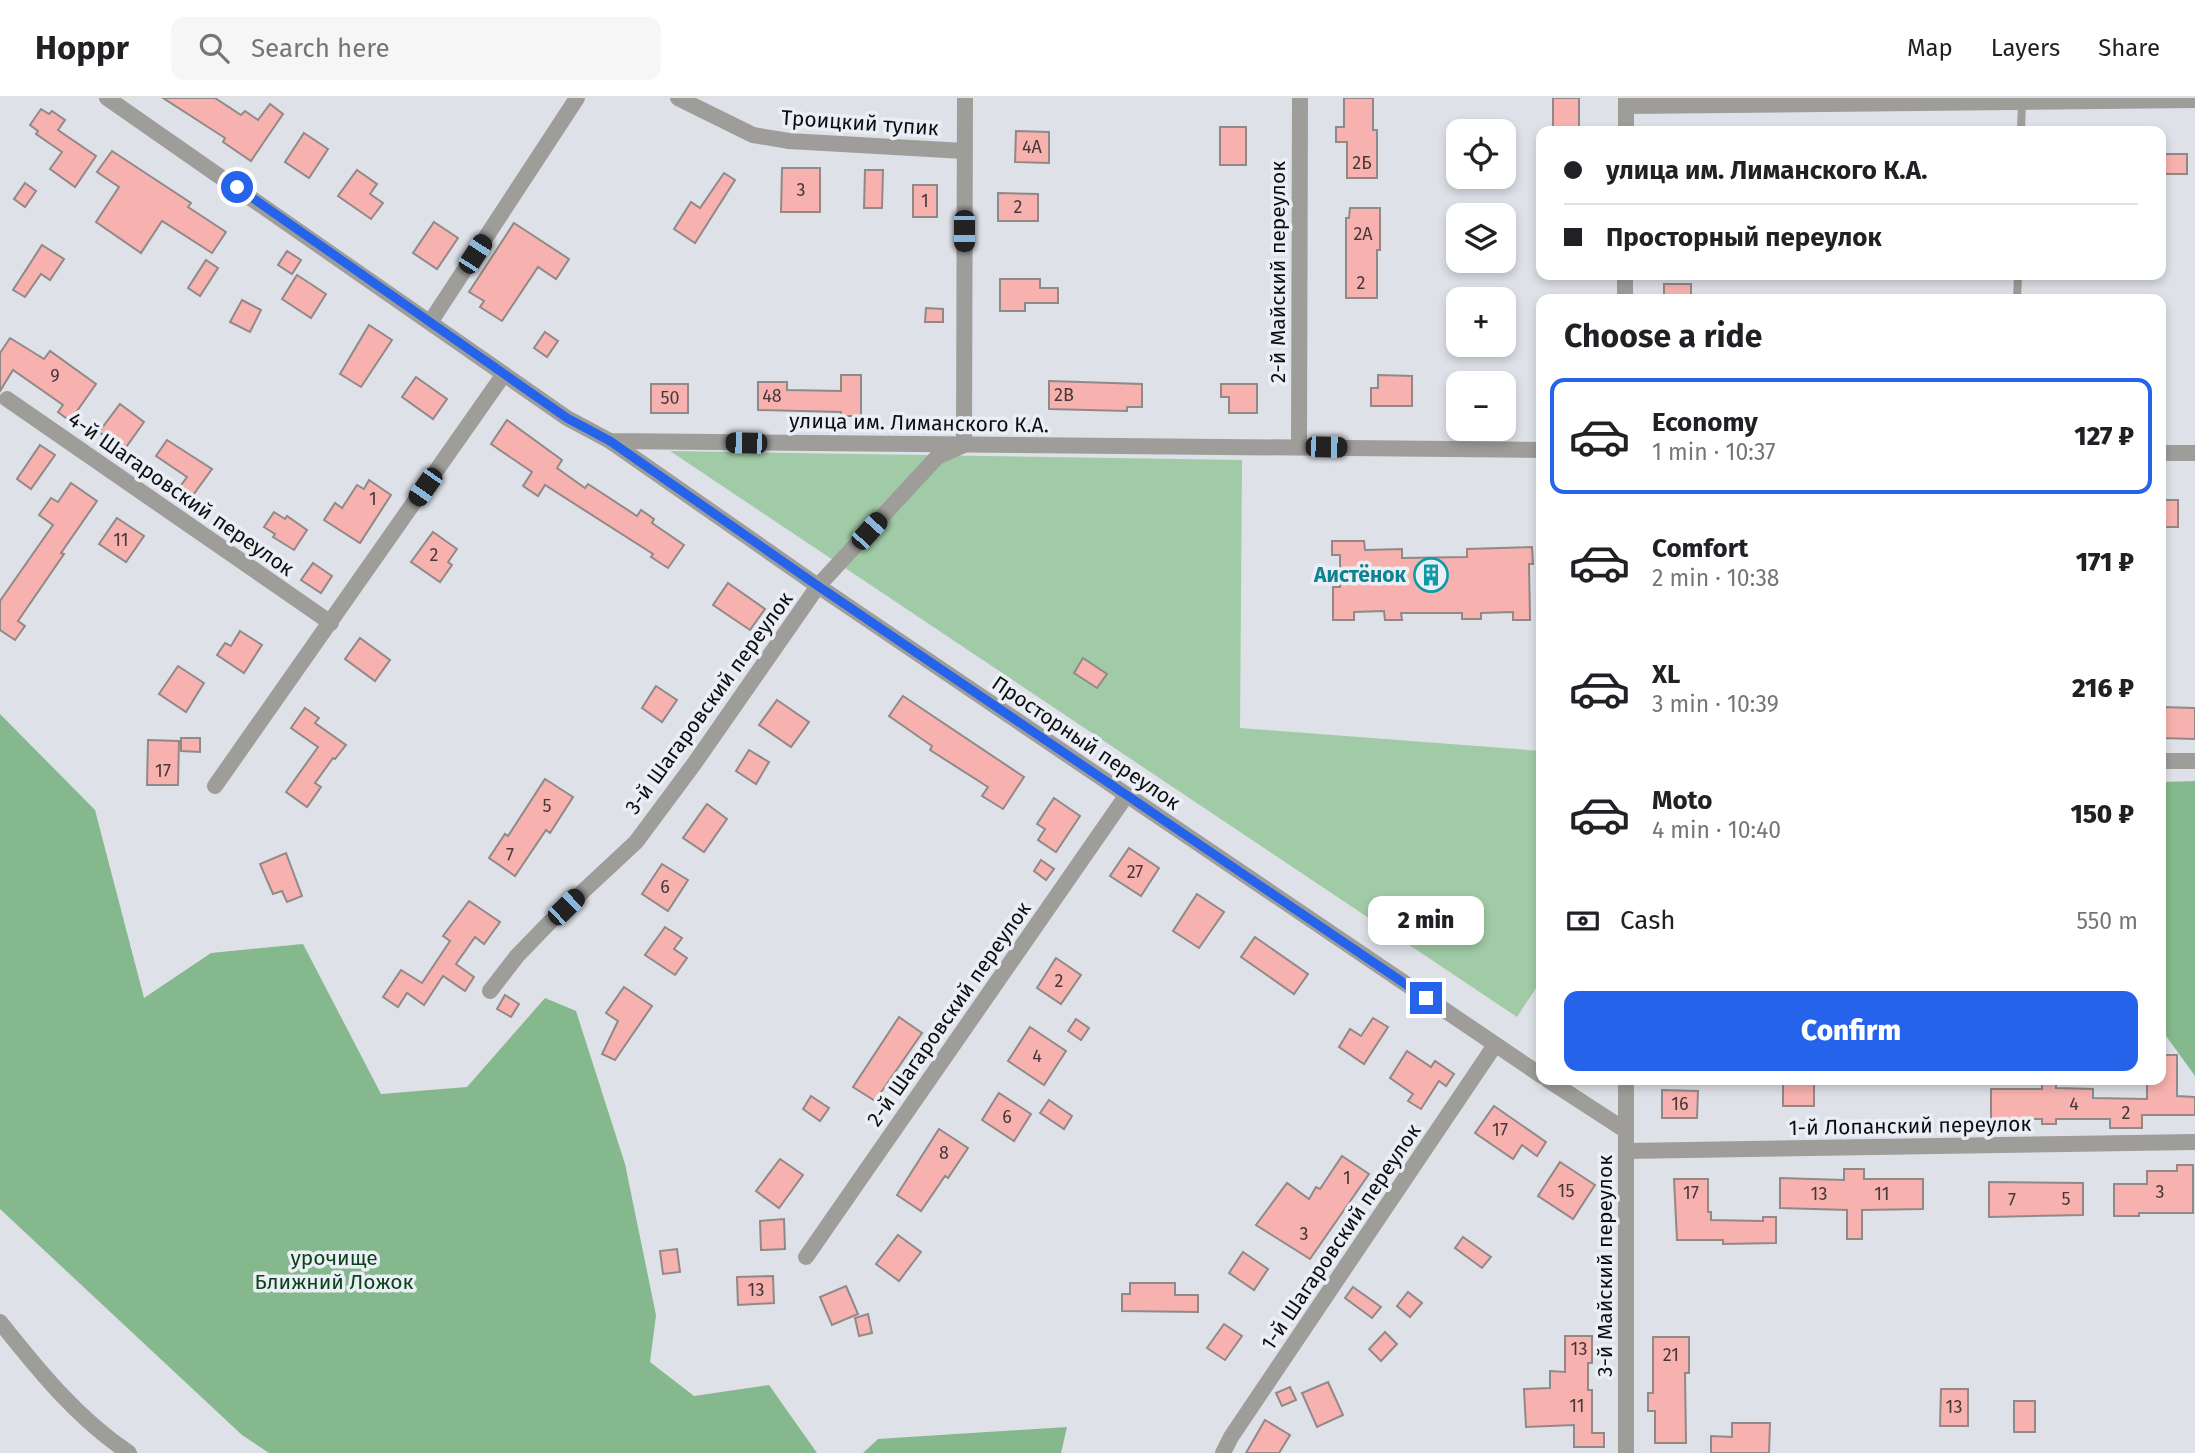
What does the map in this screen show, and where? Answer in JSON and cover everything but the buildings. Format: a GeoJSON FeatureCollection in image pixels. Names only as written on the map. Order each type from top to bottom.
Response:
{"type":"FeatureCollection","features":[{"type":"Feature","properties":{"kind":"street","name":"улица им. Лиманского К.А."},"geometry":{"type":"LineString","coordinates":[[107,98],[567,418],[610,441],[1536,450]]}},
{"type":"Feature","properties":{"kind":"street"},"geometry":{"type":"LineString","coordinates":[[431,321],[577,98]]}},
{"type":"Feature","properties":{"kind":"street","name":"Троицкий тупик"},"geometry":{"type":"LineString","coordinates":[[678,98],[753,135],[789,141],[964,151]]}},
{"type":"Feature","properties":{"kind":"street"},"geometry":{"type":"LineString","coordinates":[[964,446],[965,98]]}},
{"type":"Feature","properties":{"kind":"street","name":"2-й Майский переулок"},"geometry":{"type":"LineString","coordinates":[[1299,447],[1300,98]]}},
{"type":"Feature","properties":{"kind":"street"},"geometry":{"type":"LineString","coordinates":[[1626,126],[1626,102],[2195,100]]}},
{"type":"Feature","properties":{"kind":"street"},"geometry":{"type":"LineString","coordinates":[[215,786],[504,374]]}},
{"type":"Feature","properties":{"kind":"street","name":"4-й Шагаровский переулок"},"geometry":{"type":"LineString","coordinates":[[7,399],[331,622]]}},
{"type":"Feature","properties":{"kind":"street","name":"Просторный переулок"},"geometry":{"type":"LineString","coordinates":[[610,441],[1126,796],[1536,1072]]}},
{"type":"Feature","properties":{"kind":"street","name":"3-й Шагаровский переулок"},"geometry":{"type":"LineString","coordinates":[[490,991],[549,923],[636,842],[818,586],[937,457],[964,446]]}},
{"type":"Feature","properties":{"kind":"street"},"geometry":{"type":"LineString","coordinates":[[2166,453],[2195,453]]}},
{"type":"Feature","properties":{"kind":"street"},"geometry":{"type":"LineString","coordinates":[[2166,761],[2195,761]]}},
{"type":"Feature","properties":{"kind":"street","name":"2-й Шагаровский переулок"},"geometry":{"type":"LineString","coordinates":[[806,1257],[1126,796]]}},
{"type":"Feature","properties":{"kind":"street","name":"1-й Шагаровский переулок"},"geometry":{"type":"LineString","coordinates":[[1223,1453],[1238,1425],[1495,1045]]}},
{"type":"Feature","properties":{"kind":"street"},"geometry":{"type":"LineString","coordinates":[[1556,1085],[1625,1130]]}},
{"type":"Feature","properties":{"kind":"street","name":"3-й Майский переулок"},"geometry":{"type":"LineString","coordinates":[[1626,1085],[1626,1453]]}},
{"type":"Feature","properties":{"kind":"street","name":"1-й Лопанский переулок"},"geometry":{"type":"LineString","coordinates":[[1626,1151],[2195,1143]]}},
{"type":"Feature","properties":{"kind":"street"},"geometry":{"type":"LineString","coordinates":[[0,1322],[47,1379],[102,1435],[129,1453]]}},
{"type":"Feature","properties":{"kind":"lane"},"geometry":{"type":"LineString","coordinates":[[2021,126],[2022,99]]}},
{"type":"Feature","properties":{"kind":"green space"},"geometry":{"type":"Polygon","coordinates":[[[670,451],[1242,460],[1240,728],[1536,751],[1536,988],[1517,1017],[670,451]]]}},
{"type":"Feature","properties":{"kind":"green space","name":"урочище Ближний Ложок"},"geometry":{"type":"Polygon","coordinates":[[[0,714],[95,810],[144,998],[211,953],[303,944],[381,1094],[467,1087],[545,998],[576,1011],[625,1164],[656,1315],[650,1362],[694,1396],[769,1385],[817,1453],[269,1453],[242,1435],[0,1209],[0,714]]]}},
{"type":"Feature","properties":{"kind":"green space"},"geometry":{"type":"Polygon","coordinates":[[[2195,781],[2195,1076],[2166,1036],[2166,782],[2195,781]]]}},
{"type":"Feature","properties":{"kind":"green space"},"geometry":{"type":"Polygon","coordinates":[[[1067,1427],[1061,1453],[863,1453],[878,1439],[1067,1427]]]}},
{"type":"Feature","properties":{"kind":"place","name":"Аистёнок"},"geometry":{"type":"Point","coordinates":[1431,575]}},
{"type":"Feature","properties":{"kind":"route"},"geometry":{"type":"LineString","coordinates":[[237,187],[567,418],[610,441],[818,586],[1426,998]]}}]}
